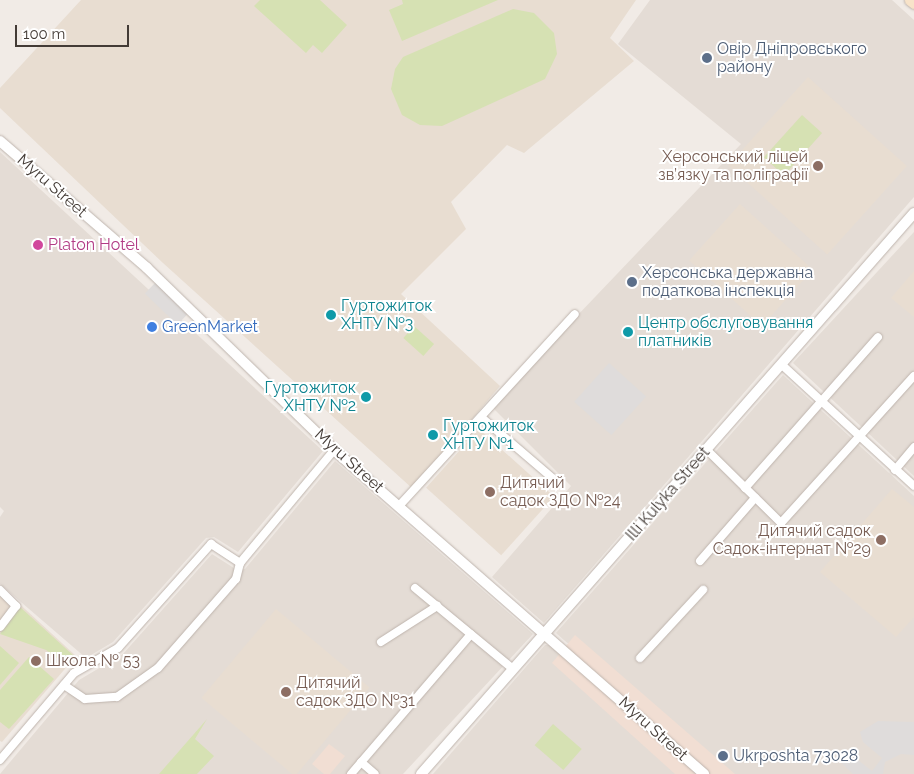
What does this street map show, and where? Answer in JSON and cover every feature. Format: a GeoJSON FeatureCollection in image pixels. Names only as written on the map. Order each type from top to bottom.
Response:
{"type":"FeatureCollection","features":[{"type":"Feature","properties":{"kind":"main road"},"geometry":{"type":"LineString","coordinates":[[910,0],[914,3]]}},
{"type":"Feature","properties":{"kind":"street","name":"Myru Street"},"geometry":{"type":"LineString","coordinates":[[0,141],[152,273],[334,450],[545,632],[704,774]]}},
{"type":"Feature","properties":{"kind":"street","name":"Illi Kulyka Street"},"geometry":{"type":"LineString","coordinates":[[421,774],[914,213]]}},
{"type":"Feature","properties":{"kind":"street"},"geometry":{"type":"LineString","coordinates":[[398,506],[574,314]]}},
{"type":"Feature","properties":{"kind":"street"},"geometry":{"type":"LineString","coordinates":[[745,488],[819,401],[878,337]]}},
{"type":"Feature","properties":{"kind":"street"},"geometry":{"type":"LineString","coordinates":[[782,365],[858,438],[914,486]]}},
{"type":"Feature","properties":{"kind":"street"},"geometry":{"type":"LineString","coordinates":[[707,450],[781,523],[914,376]]}},
{"type":"Feature","properties":{"kind":"street"},"geometry":{"type":"LineString","coordinates":[[481,417],[557,482]]}},
{"type":"Feature","properties":{"kind":"street"},"geometry":{"type":"LineString","coordinates":[[895,470],[914,448]]}},
{"type":"Feature","properties":{"kind":"street"},"geometry":{"type":"LineString","coordinates":[[64,685],[85,699],[117,697],[158,668],[236,579],[240,563],[334,450]]}},
{"type":"Feature","properties":{"kind":"street"},"geometry":{"type":"LineString","coordinates":[[700,561],[755,498]]}},
{"type":"Feature","properties":{"kind":"street"},"geometry":{"type":"LineString","coordinates":[[0,760],[74,674],[118,648],[211,544],[240,563]]}},
{"type":"Feature","properties":{"kind":"street"},"geometry":{"type":"LineString","coordinates":[[415,588],[513,669]]}},
{"type":"Feature","properties":{"kind":"street"},"geometry":{"type":"LineString","coordinates":[[0,590],[16,606],[0,627]]}},
{"type":"Feature","properties":{"kind":"street"},"geometry":{"type":"LineString","coordinates":[[640,658],[703,590]]}},
{"type":"Feature","properties":{"kind":"street"},"geometry":{"type":"LineString","coordinates":[[381,642],[437,606]]}},
{"type":"Feature","properties":{"kind":"street"},"geometry":{"type":"LineString","coordinates":[[351,774],[470,634]]}},
{"type":"Feature","properties":{"kind":"street"},"geometry":{"type":"LineString","coordinates":[[361,762],[375,774]]}},
{"type":"Feature","properties":{"kind":"shaded area"},"geometry":{"type":"Polygon","coordinates":[[[81,0],[636,0],[610,38],[634,61],[524,153],[507,145],[451,202],[466,229],[401,294],[500,386],[413,489],[163,263],[0,108],[0,88],[81,0]]]}},
{"type":"Feature","properties":{"kind":"shaded area"},"geometry":{"type":"Polygon","coordinates":[[[650,0],[892,0],[914,20],[914,197],[544,623],[492,577],[571,486],[491,406],[741,144],[618,44],[650,0]]]}},
{"type":"Feature","properties":{"kind":"shaded area","name":"Херсонський ліцей зв’язку та поліграфії"},"geometry":{"type":"Polygon","coordinates":[[[808,77],[907,166],[827,254],[728,165],[808,77]]]}},
{"type":"Feature","properties":{"kind":"shaded area"},"geometry":{"type":"Polygon","coordinates":[[[0,152],[323,451],[238,552],[214,537],[206,538],[113,642],[86,658],[0,584],[0,517],[4,511],[0,507],[0,152]]]}},
{"type":"Feature","properties":{"kind":"shaded area"},"geometry":{"type":"Polygon","coordinates":[[[740,204],[813,270],[762,326],[689,260],[740,204]]]}},
{"type":"Feature","properties":{"kind":"shaded area"},"geometry":{"type":"Polygon","coordinates":[[[914,232],[914,476],[793,363],[914,232]]]}},
{"type":"Feature","properties":{"kind":"shaded area"},"geometry":{"type":"Polygon","coordinates":[[[914,271],[914,317],[891,298],[914,271]]]}},
{"type":"Feature","properties":{"kind":"shaded area"},"geometry":{"type":"Polygon","coordinates":[[[156,282],[188,313],[177,325],[145,294],[156,282]]]}},
{"type":"Feature","properties":{"kind":"shaded area"},"geometry":{"type":"Polygon","coordinates":[[[609,363],[646,396],[611,435],[574,402],[609,363]]]}},
{"type":"Feature","properties":{"kind":"shaded area"},"geometry":{"type":"Polygon","coordinates":[[[783,375],[914,496],[914,774],[716,774],[556,633],[783,375]]]}},
{"type":"Feature","properties":{"kind":"shaded area","name":"Дитячий садок ЗДО №24"},"geometry":{"type":"Polygon","coordinates":[[[479,429],[554,497],[501,555],[426,488],[479,429]]]}},
{"type":"Feature","properties":{"kind":"shaded area"},"geometry":{"type":"Polygon","coordinates":[[[335,461],[533,634],[403,774],[0,774],[79,680],[123,654],[212,554],[237,570],[245,569],[335,461]]]}},
{"type":"Feature","properties":{"kind":"shaded area","name":"Дитячий садок Садок-інтернат №29"},"geometry":{"type":"Polygon","coordinates":[[[892,489],[914,507],[914,617],[896,637],[820,572],[892,489]]]}},
{"type":"Feature","properties":{"kind":"shaded area","name":"Школа № 53"},"geometry":{"type":"Polygon","coordinates":[[[0,586],[76,656],[2,742],[0,741],[0,586]]]}},
{"type":"Feature","properties":{"kind":"shaded area","name":"Дитячий садок ЗДО №31"},"geometry":{"type":"Polygon","coordinates":[[[276,609],[369,687],[297,774],[292,774],[201,698],[276,609]]]}},
{"type":"Feature","properties":{"kind":"shaded area"},"geometry":{"type":"Polygon","coordinates":[[[575,635],[735,774],[675,774],[552,663],[575,635]]]}},
{"type":"Feature","properties":{"kind":"shaded area"},"geometry":{"type":"Polygon","coordinates":[[[545,645],[552,645],[697,774],[433,774],[545,645]]]}},
{"type":"Feature","properties":{"kind":"shaded area"},"geometry":{"type":"Polygon","coordinates":[[[878,721],[914,722],[914,755],[901,754],[885,762],[883,774],[853,774],[836,758],[845,750],[872,771],[882,758],[863,742],[860,732],[878,721]]]}},
{"type":"Feature","properties":{"kind":"shaded area"},"geometry":{"type":"Polygon","coordinates":[[[329,744],[345,756],[330,774],[324,774],[312,764],[329,744]]]}},
{"type":"Feature","properties":{"kind":"green space"},"geometry":{"type":"Polygon","coordinates":[[[260,0],[320,0],[347,25],[322,53],[313,45],[306,53],[254,6],[260,0]]]}},
{"type":"Feature","properties":{"kind":"green space"},"geometry":{"type":"Polygon","coordinates":[[[402,0],[498,0],[402,41],[389,10],[403,4],[402,0]]]}},
{"type":"Feature","properties":{"kind":"green space"},"geometry":{"type":"Polygon","coordinates":[[[513,9],[534,13],[554,33],[557,54],[545,79],[442,126],[420,125],[402,115],[391,89],[395,69],[403,57],[513,9]]]}},
{"type":"Feature","properties":{"kind":"green space"},"geometry":{"type":"Polygon","coordinates":[[[802,115],[822,133],[784,175],[764,157],[802,115]]]}},
{"type":"Feature","properties":{"kind":"green space"},"geometry":{"type":"Polygon","coordinates":[[[414,326],[434,344],[423,356],[403,338],[414,326]]]}},
{"type":"Feature","properties":{"kind":"green space"},"geometry":{"type":"Polygon","coordinates":[[[19,606],[74,656],[66,665],[46,650],[0,634],[19,606]]]}},
{"type":"Feature","properties":{"kind":"green space"},"geometry":{"type":"Polygon","coordinates":[[[0,646],[19,663],[0,685],[0,646]]]}},
{"type":"Feature","properties":{"kind":"green space"},"geometry":{"type":"Polygon","coordinates":[[[29,657],[54,679],[9,729],[0,722],[0,690],[29,657]]]}},
{"type":"Feature","properties":{"kind":"green space"},"geometry":{"type":"Polygon","coordinates":[[[207,719],[195,739],[214,756],[197,774],[159,774],[207,719]]]}},
{"type":"Feature","properties":{"kind":"green space"},"geometry":{"type":"Polygon","coordinates":[[[553,724],[582,749],[563,770],[535,745],[553,724]]]}},
{"type":"Feature","properties":{"kind":"place","name":"Овір Дніпровського району"},"geometry":{"type":"Point","coordinates":[707,58]}},
{"type":"Feature","properties":{"kind":"place","name":"Херсонський ліцей зв’язку та поліграфії"},"geometry":{"type":"Point","coordinates":[818,166]}},
{"type":"Feature","properties":{"kind":"place","name":"Platon Hotel"},"geometry":{"type":"Point","coordinates":[38,245]}},
{"type":"Feature","properties":{"kind":"place","name":"Херсонська державна податкова інспекція"},"geometry":{"type":"Point","coordinates":[632,282]}},
{"type":"Feature","properties":{"kind":"place","name":"Гуртожиток ХНТУ №3"},"geometry":{"type":"Point","coordinates":[331,315]}},
{"type":"Feature","properties":{"kind":"place","name":"GreenMarket"},"geometry":{"type":"Point","coordinates":[152,327]}},
{"type":"Feature","properties":{"kind":"place","name":"Центр обслуговування платників"},"geometry":{"type":"Point","coordinates":[628,332]}},
{"type":"Feature","properties":{"kind":"place","name":"Гуртожиток ХНТУ №2"},"geometry":{"type":"Point","coordinates":[366,397]}},
{"type":"Feature","properties":{"kind":"place","name":"Гуртожиток ХНТУ №1"},"geometry":{"type":"Point","coordinates":[433,435]}},
{"type":"Feature","properties":{"kind":"place","name":"Дитячий садок ЗДО №24"},"geometry":{"type":"Point","coordinates":[490,492]}},
{"type":"Feature","properties":{"kind":"place","name":"Дитячий садок Садок-інтернат №29"},"geometry":{"type":"Point","coordinates":[881,540]}},
{"type":"Feature","properties":{"kind":"place","name":"Школа № 53"},"geometry":{"type":"Point","coordinates":[36,661]}},
{"type":"Feature","properties":{"kind":"place","name":"Дитячий садок ЗДО №31"},"geometry":{"type":"Point","coordinates":[286,692]}},
{"type":"Feature","properties":{"kind":"place","name":"Ukrposhta 73028"},"geometry":{"type":"Point","coordinates":[723,756]}}]}
